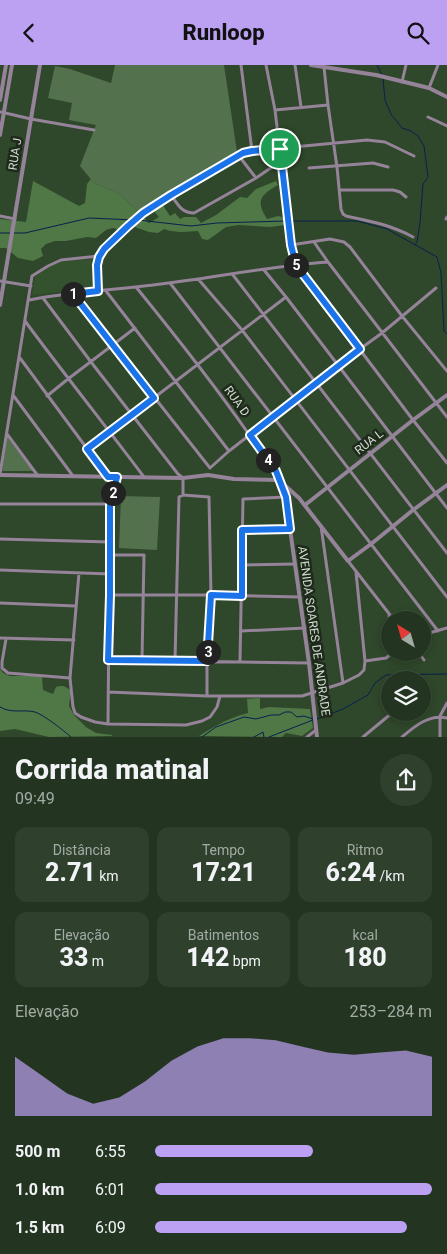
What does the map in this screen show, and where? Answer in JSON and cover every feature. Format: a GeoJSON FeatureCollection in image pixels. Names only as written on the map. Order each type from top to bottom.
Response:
{"type":"FeatureCollection","features":[{"type":"Feature","properties":{"kind":"street"},"geometry":{"type":"LineString","coordinates":[[0,100],[6,65]]}},
{"type":"Feature","properties":{"kind":"street"},"geometry":{"type":"LineString","coordinates":[[0,135],[2,106],[12,65]]}},
{"type":"Feature","properties":{"kind":"street","name":"RUA J"},"geometry":{"type":"LineString","coordinates":[[0,305],[2,282],[14,226],[40,65]]}},
{"type":"Feature","properties":{"kind":"street"},"geometry":{"type":"LineString","coordinates":[[241,65],[252,151]]}},
{"type":"Feature","properties":{"kind":"street"},"geometry":{"type":"LineString","coordinates":[[266,65],[275,110],[288,225],[296,265],[447,463]]}},
{"type":"Feature","properties":{"kind":"street"},"geometry":{"type":"LineString","coordinates":[[295,65],[301,107]]}},
{"type":"Feature","properties":{"kind":"street"},"geometry":{"type":"LineString","coordinates":[[311,65],[376,75],[429,88],[447,97]]}},
{"type":"Feature","properties":{"kind":"street"},"geometry":{"type":"LineString","coordinates":[[402,82],[406,65]]}},
{"type":"Feature","properties":{"kind":"street"},"geometry":{"type":"LineString","coordinates":[[429,88],[438,65]]}},
{"type":"Feature","properties":{"kind":"street"},"geometry":{"type":"LineString","coordinates":[[324,67],[342,214],[398,229],[413,237]]}},
{"type":"Feature","properties":{"kind":"street"},"geometry":{"type":"LineString","coordinates":[[4,80],[9,80]]}},
{"type":"Feature","properties":{"kind":"street"},"geometry":{"type":"LineString","coordinates":[[275,110],[328,105]]}},
{"type":"Feature","properties":{"kind":"street"},"geometry":{"type":"LineString","coordinates":[[2,112],[94,130]]}},
{"type":"Feature","properties":{"kind":"street"},"geometry":{"type":"LineString","coordinates":[[428,117],[447,126]]}},
{"type":"Feature","properties":{"kind":"street"},"geometry":{"type":"LineString","coordinates":[[98,291],[97,265],[104,249],[139,216],[171,195],[239,156],[252,151],[367,140],[385,142],[414,156]]}},
{"type":"Feature","properties":{"kind":"street"},"geometry":{"type":"LineString","coordinates":[[239,156],[256,178]]}},
{"type":"Feature","properties":{"kind":"street"},"geometry":{"type":"LineString","coordinates":[[171,195],[183,210],[187,213],[194,213],[256,178],[281,161]]}},
{"type":"Feature","properties":{"kind":"street"},"geometry":{"type":"LineString","coordinates":[[309,168],[373,163],[388,167]]}},
{"type":"Feature","properties":{"kind":"street"},"geometry":{"type":"LineString","coordinates":[[340,190],[393,190],[400,192],[406,197]]}},
{"type":"Feature","properties":{"kind":"street"},"geometry":{"type":"LineString","coordinates":[[0,216],[15,219]]}},
{"type":"Feature","properties":{"kind":"street"},"geometry":{"type":"LineString","coordinates":[[291,245],[330,239],[344,242],[350,247],[402,316],[447,371]]}},
{"type":"Feature","properties":{"kind":"street"},"geometry":{"type":"LineString","coordinates":[[314,241],[447,417]]}},
{"type":"Feature","properties":{"kind":"street"},"geometry":{"type":"LineString","coordinates":[[99,257],[61,260],[32,276],[0,475],[183,478],[208,475],[234,479],[280,480]]}},
{"type":"Feature","properties":{"kind":"street"},"geometry":{"type":"LineString","coordinates":[[29,300],[328,262]]}},
{"type":"Feature","properties":{"kind":"street"},"geometry":{"type":"LineString","coordinates":[[264,270],[447,508]]}},
{"type":"Feature","properties":{"kind":"street"},"geometry":{"type":"LineString","coordinates":[[233,275],[447,553]]}},
{"type":"Feature","properties":{"kind":"street"},"geometry":{"type":"LineString","coordinates":[[199,279],[242,330],[447,597]]}},
{"type":"Feature","properties":{"kind":"street"},"geometry":{"type":"LineString","coordinates":[[2,282],[31,286]]}},
{"type":"Feature","properties":{"kind":"street"},"geometry":{"type":"LineString","coordinates":[[170,283],[438,631]]}},
{"type":"Feature","properties":{"kind":"street","name":"RUA D"},"geometry":{"type":"LineString","coordinates":[[136,287],[229,405],[276,471],[280,480],[299,498],[387,611]]}},
{"type":"Feature","properties":{"kind":"street"},"geometry":{"type":"LineString","coordinates":[[208,475],[210,468],[229,451],[382,333],[436,288]]}},
{"type":"Feature","properties":{"kind":"street"},"geometry":{"type":"LineString","coordinates":[[106,290],[229,451]]}},
{"type":"Feature","properties":{"kind":"street"},"geometry":{"type":"LineString","coordinates":[[73,294],[210,468]]}},
{"type":"Feature","properties":{"kind":"street"},"geometry":{"type":"LineString","coordinates":[[87,449],[286,297]]}},
{"type":"Feature","properties":{"kind":"street"},"geometry":{"type":"LineString","coordinates":[[42,298],[183,478]]}},
{"type":"Feature","properties":{"kind":"street"},"geometry":{"type":"LineString","coordinates":[[25,321],[145,477]]}},
{"type":"Feature","properties":{"kind":"street"},"geometry":{"type":"LineString","coordinates":[[47,395],[135,328]]}},
{"type":"Feature","properties":{"kind":"street"},"geometry":{"type":"LineString","coordinates":[[19,358],[108,477]]}},
{"type":"Feature","properties":{"kind":"street"},"geometry":{"type":"LineString","coordinates":[[12,395],[73,476]]}},
{"type":"Feature","properties":{"kind":"street","name":"RUA L"},"geometry":{"type":"LineString","coordinates":[[304,505],[447,395]]}},
{"type":"Feature","properties":{"kind":"street"},"geometry":{"type":"LineString","coordinates":[[7,433],[38,476]]}},
{"type":"Feature","properties":{"kind":"street"},"geometry":{"type":"LineString","coordinates":[[108,725],[110,505],[117,477]]}},
{"type":"Feature","properties":{"kind":"street"},"geometry":{"type":"LineString","coordinates":[[183,478],[183,495]]}},
{"type":"Feature","properties":{"kind":"street","name":"AVENIDA SOARES DE ANDRADE"},"geometry":{"type":"LineString","coordinates":[[280,480],[286,497],[305,628],[317,737]]}},
{"type":"Feature","properties":{"kind":"street"},"geometry":{"type":"LineString","coordinates":[[348,561],[447,485]]}},
{"type":"Feature","properties":{"kind":"street"},"geometry":{"type":"LineString","coordinates":[[175,661],[178,497],[183,495],[209,497],[211,595],[207,696]]}},
{"type":"Feature","properties":{"kind":"street"},"geometry":{"type":"LineString","coordinates":[[240,662],[242,499],[286,497]]}},
{"type":"Feature","properties":{"kind":"street"},"geometry":{"type":"LineString","coordinates":[[0,504],[110,505]]}},
{"type":"Feature","properties":{"kind":"street"},"geometry":{"type":"LineString","coordinates":[[320,526],[343,683]]}},
{"type":"Feature","properties":{"kind":"street"},"geometry":{"type":"LineString","coordinates":[[242,530],[290,529]]}},
{"type":"Feature","properties":{"kind":"street"},"geometry":{"type":"LineString","coordinates":[[0,539],[110,542]]}},
{"type":"Feature","properties":{"kind":"street"},"geometry":{"type":"LineString","coordinates":[[110,555],[144,555],[142,660]]}},
{"type":"Feature","properties":{"kind":"street"},"geometry":{"type":"LineString","coordinates":[[241,565],[295,564]]}},
{"type":"Feature","properties":{"kind":"street"},"geometry":{"type":"LineString","coordinates":[[0,570],[110,574]]}},
{"type":"Feature","properties":{"kind":"street"},"geometry":{"type":"LineString","coordinates":[[108,692],[207,696],[302,696],[343,683],[364,671],[365,661],[356,572]]}},
{"type":"Feature","properties":{"kind":"street"},"geometry":{"type":"LineString","coordinates":[[79,573],[70,678],[75,713],[95,723],[108,725],[186,725],[210,717],[217,707],[220,696]]}},
{"type":"Feature","properties":{"kind":"street"},"geometry":{"type":"LineString","coordinates":[[110,595],[300,597]]}},
{"type":"Feature","properties":{"kind":"street"},"geometry":{"type":"LineString","coordinates":[[0,603],[76,606]]}},
{"type":"Feature","properties":{"kind":"street"},"geometry":{"type":"LineString","coordinates":[[241,631],[305,628]]}},
{"type":"Feature","properties":{"kind":"street"},"geometry":{"type":"LineString","coordinates":[[431,633],[447,628]]}},
{"type":"Feature","properties":{"kind":"street"},"geometry":{"type":"LineString","coordinates":[[0,638],[74,640]]}},
{"type":"Feature","properties":{"kind":"street"},"geometry":{"type":"LineString","coordinates":[[6,639],[2,668],[8,673],[70,678]]}},
{"type":"Feature","properties":{"kind":"street"},"geometry":{"type":"LineString","coordinates":[[365,661],[381,659]]}},
{"type":"Feature","properties":{"kind":"street"},"geometry":{"type":"LineString","coordinates":[[108,660],[310,663]]}},
{"type":"Feature","properties":{"kind":"street"},"geometry":{"type":"LineString","coordinates":[[440,737],[440,716],[447,703]]}},
{"type":"Feature","properties":{"kind":"street"},"geometry":{"type":"LineString","coordinates":[[402,737],[420,722],[440,716],[447,717]]}},
{"type":"Feature","properties":{"kind":"street"},"geometry":{"type":"LineString","coordinates":[[364,737],[383,721]]}},
{"type":"Feature","properties":{"kind":"street"},"geometry":{"type":"LineString","coordinates":[[307,737],[316,727]]}},
{"type":"Feature","properties":{"kind":"street"},"geometry":{"type":"LineString","coordinates":[[411,729],[411,737]]}},
{"type":"Feature","properties":{"kind":"street"},"geometry":{"type":"LineString","coordinates":[[370,732],[372,737]]}},
{"type":"Feature","properties":{"kind":"shaded area"},"geometry":{"type":"Polygon","coordinates":[[[115,65],[224,65],[237,152],[155,200],[139,212],[118,193],[94,183],[80,166],[96,125],[69,120],[72,103],[48,98],[55,66],[111,83],[115,65]]]}},
{"type":"Feature","properties":{"kind":"shaded area"},"geometry":{"type":"Polygon","coordinates":[[[91,179],[94,183],[118,193],[139,212],[120,230],[113,228],[106,230],[96,238],[87,237],[46,244],[41,249],[43,256],[33,261],[18,258],[6,248],[0,248],[0,219],[26,222],[33,181],[79,206],[85,203],[87,184],[91,179]]]}},
{"type":"Feature","properties":{"kind":"shaded area"},"geometry":{"type":"Polygon","coordinates":[[[276,181],[278,185],[264,195],[261,207],[267,219],[278,216],[285,218],[285,225],[270,227],[239,225],[226,227],[208,240],[202,239],[198,231],[176,232],[164,229],[158,233],[132,226],[143,217],[149,223],[159,217],[153,210],[162,204],[170,216],[175,213],[180,219],[196,217],[201,223],[216,215],[240,197],[247,198],[256,189],[276,181]]]}},
{"type":"Feature","properties":{"kind":"shaded area"},"geometry":{"type":"Polygon","coordinates":[[[94,259],[95,288],[32,295],[35,277],[51,266],[60,262],[94,259]]]}},
{"type":"Feature","properties":{"kind":"shaded area"},"geometry":{"type":"Polygon","coordinates":[[[7,437],[33,471],[2,471],[7,437]]]}},
{"type":"Feature","properties":{"kind":"shaded area"},"geometry":{"type":"Polygon","coordinates":[[[121,496],[160,497],[157,550],[119,548],[121,496]]]}},
{"type":"Feature","properties":{"kind":"shaded area"},"geometry":{"type":"Polygon","coordinates":[[[0,669],[3,673],[10,676],[42,676],[43,690],[53,694],[56,687],[62,686],[67,688],[71,691],[69,706],[74,715],[86,727],[96,733],[112,736],[49,737],[15,729],[0,731],[0,669]]]}},
{"type":"Feature","properties":{"kind":"shaded area"},"geometry":{"type":"Polygon","coordinates":[[[260,698],[260,709],[269,707],[310,709],[313,728],[302,736],[286,733],[282,737],[199,736],[229,719],[248,713],[247,699],[260,698]]]}},
{"type":"Feature","properties":{"kind":"waterway"},"geometry":{"type":"LineString","coordinates":[[377,65],[382,75]]}},
{"type":"Feature","properties":{"kind":"waterway"},"geometry":{"type":"LineString","coordinates":[[383,79],[385,100],[391,114],[402,128],[418,136],[424,146],[428,177],[423,184],[420,223],[415,245]]}},
{"type":"Feature","properties":{"kind":"waterway"},"geometry":{"type":"LineString","coordinates":[[0,233],[25,233],[89,218],[134,220]]}},
{"type":"Feature","properties":{"kind":"waterway"},"geometry":{"type":"LineString","coordinates":[[138,220],[191,226],[217,223],[286,221]]}},
{"type":"Feature","properties":{"kind":"waterway"},"geometry":{"type":"LineString","coordinates":[[290,221],[357,221],[387,229],[437,257],[441,273],[444,331],[447,334]]}},
{"type":"Feature","properties":{"kind":"waterway"},"geometry":{"type":"LineString","coordinates":[[317,719],[343,709],[368,695],[375,683],[386,675],[447,674]]}},
{"type":"Feature","properties":{"kind":"waterway"},"geometry":{"type":"LineString","coordinates":[[0,707],[13,711],[35,712],[48,719],[71,737]]}},
{"type":"Feature","properties":{"kind":"waterway"},"geometry":{"type":"LineString","coordinates":[[202,737],[216,727],[244,717],[256,719],[291,712],[297,717],[304,716],[313,719]]}},
{"type":"Feature","properties":{"kind":"waterway"},"geometry":{"type":"LineString","coordinates":[[269,737],[313,720]]}},
{"type":"Feature","properties":{"kind":"waterway"},"geometry":{"type":"LineString","coordinates":[[254,737],[263,732],[264,737]]}},
{"type":"Feature","properties":{"kind":"route"},"geometry":{"type":"LineString","coordinates":[[280,149],[291,245],[296,265],[360,349],[250,435],[276,471],[286,497],[290,529],[242,530],[242,596],[211,595],[207,661],[108,660],[110,505],[117,477],[108,477],[87,449],[154,398],[73,294],[98,291],[97,265],[99,257],[104,249],[143,213],[243,153],[280,149]]}}]}
